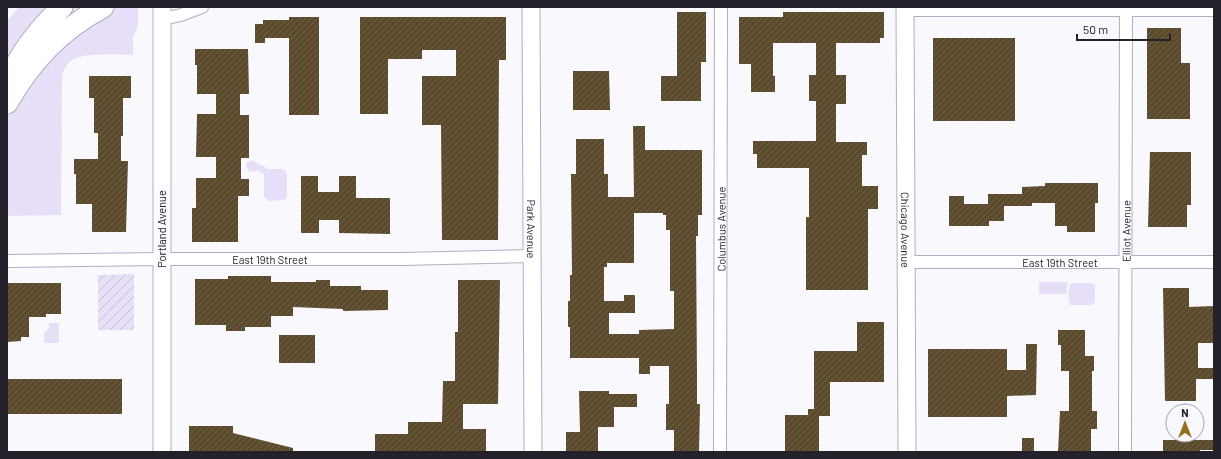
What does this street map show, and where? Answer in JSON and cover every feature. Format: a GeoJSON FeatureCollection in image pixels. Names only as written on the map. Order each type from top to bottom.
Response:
{"type":"FeatureCollection","features":[{"type":"Feature","properties":{"kind":"highway"},"geometry":{"type":"LineString","coordinates":[[7,84],[26,48],[38,32],[62,7]]}},
{"type":"Feature","properties":{"kind":"highway"},"geometry":{"type":"LineString","coordinates":[[7,103],[38,59],[60,36],[83,18],[103,7]]}},
{"type":"Feature","properties":{"kind":"street"},"geometry":{"type":"LineString","coordinates":[[162,13],[182,15],[202,7]]}},
{"type":"Feature","properties":{"kind":"street","name":"Park Avenue"},"geometry":{"type":"LineString","coordinates":[[531,7],[533,452]]}},
{"type":"Feature","properties":{"kind":"street","name":"Columbus Avenue"},"geometry":{"type":"LineString","coordinates":[[720,452],[721,7]]}},
{"type":"Feature","properties":{"kind":"street"},"geometry":{"type":"LineString","coordinates":[[905,9],[1214,10]]}},
{"type":"Feature","properties":{"kind":"street","name":"Chicago Avenue"},"geometry":{"type":"LineString","coordinates":[[905,9],[907,452]]}},
{"type":"Feature","properties":{"kind":"street","name":"Elliot Avenue"},"geometry":{"type":"LineString","coordinates":[[1125,452],[1126,10]]}},
{"type":"Feature","properties":{"kind":"street","name":"Portland Avenue"},"geometry":{"type":"LineString","coordinates":[[162,13],[162,452]]}},
{"type":"Feature","properties":{"kind":"street","name":"East 19th Street"},"geometry":{"type":"LineString","coordinates":[[7,261],[161,259],[402,259],[533,256]]}},
{"type":"Feature","properties":{"kind":"street","name":"East 19th Street"},"geometry":{"type":"LineString","coordinates":[[906,262],[1214,262]]}},
{"type":"Feature","properties":{"kind":"shaded area"},"geometry":{"type":"Polygon","coordinates":[[[19,7],[87,7],[7,75],[7,21],[19,7]]]}},
{"type":"Feature","properties":{"kind":"shaded area"},"geometry":{"type":"Polygon","coordinates":[[[112,7],[138,7],[138,26],[133,37],[133,55],[82,56],[73,59],[66,67],[62,75],[61,215],[7,216],[7,115],[38,67],[112,7]]]}},
{"type":"Feature","properties":{"kind":"shaded area"},"geometry":{"type":"Polygon","coordinates":[[[252,160],[268,169],[283,169],[286,171],[287,197],[284,200],[269,201],[264,197],[264,174],[258,170],[254,172],[249,171],[246,167],[247,162],[252,160]]]}},
{"type":"Feature","properties":{"kind":"shaded area"},"geometry":{"type":"Polygon","coordinates":[[[134,274],[134,330],[98,330],[98,275],[134,274]]]}},
{"type":"Feature","properties":{"kind":"shaded area"},"geometry":{"type":"Polygon","coordinates":[[[1039,282],[1068,282],[1066,294],[1039,294],[1039,282]]]}},
{"type":"Feature","properties":{"kind":"shaded area"},"geometry":{"type":"Polygon","coordinates":[[[1092,283],[1095,285],[1095,303],[1091,305],[1070,305],[1068,295],[1070,284],[1092,283]]]}},
{"type":"Feature","properties":{"kind":"shaded area"},"geometry":{"type":"Polygon","coordinates":[[[49,323],[59,323],[59,343],[44,343],[44,333],[49,328],[49,323]]]}},
{"type":"Feature","properties":{"kind":"building"},"geometry":{"type":"Polygon","coordinates":[[[677,12],[706,12],[706,62],[701,62],[701,101],[661,101],[661,76],[677,76],[677,12]]]}},
{"type":"Feature","properties":{"kind":"building"},"geometry":{"type":"Polygon","coordinates":[[[783,12],[884,12],[884,38],[880,38],[880,43],[836,43],[836,75],[846,75],[846,104],[836,104],[836,142],[867,142],[867,155],[862,155],[862,186],[878,186],[878,209],[868,209],[868,290],[806,290],[806,217],[809,217],[809,168],[757,168],[757,154],[753,154],[753,141],[816,141],[816,101],[809,101],[809,75],[816,75],[816,43],[773,43],[773,76],[775,76],[775,92],[751,92],[751,64],[739,64],[739,17],[783,17],[783,12]]]}},
{"type":"Feature","properties":{"kind":"building"},"geometry":{"type":"Polygon","coordinates":[[[289,17],[319,17],[319,115],[289,115],[289,38],[265,38],[265,43],[255,43],[255,24],[263,24],[263,20],[289,20],[289,17]]]}},
{"type":"Feature","properties":{"kind":"building"},"geometry":{"type":"Polygon","coordinates":[[[360,17],[506,17],[506,60],[499,60],[498,240],[442,240],[441,125],[422,125],[422,76],[456,76],[456,50],[422,50],[422,59],[388,59],[388,114],[360,114],[360,17]]]}},
{"type":"Feature","properties":{"kind":"building"},"geometry":{"type":"Polygon","coordinates":[[[1147,28],[1181,28],[1181,63],[1190,63],[1190,119],[1147,119],[1147,28]]]}},
{"type":"Feature","properties":{"kind":"building"},"geometry":{"type":"Polygon","coordinates":[[[933,38],[1015,38],[1015,121],[933,121],[933,38]]]}},
{"type":"Feature","properties":{"kind":"building"},"geometry":{"type":"Polygon","coordinates":[[[195,49],[248,49],[249,94],[240,94],[240,115],[249,115],[249,158],[241,158],[241,179],[249,179],[249,196],[238,196],[238,242],[192,242],[192,208],[196,208],[196,178],[216,178],[216,157],[196,157],[197,114],[216,114],[216,94],[197,94],[197,65],[195,65],[195,49]]]}},
{"type":"Feature","properties":{"kind":"building"},"geometry":{"type":"Polygon","coordinates":[[[573,71],[609,71],[610,110],[573,110],[573,71]]]}},
{"type":"Feature","properties":{"kind":"building"},"geometry":{"type":"Polygon","coordinates":[[[89,76],[131,76],[131,98],[123,98],[123,136],[121,136],[121,161],[128,161],[126,232],[92,232],[92,204],[76,204],[76,174],[74,174],[74,159],[98,159],[98,133],[94,133],[94,98],[89,98],[89,76]]]}},
{"type":"Feature","properties":{"kind":"building"},"geometry":{"type":"Polygon","coordinates":[[[633,126],[645,126],[645,150],[702,150],[702,215],[698,215],[698,236],[696,236],[697,404],[700,404],[699,452],[674,452],[674,430],[666,430],[666,404],[669,404],[669,366],[650,366],[650,374],[639,374],[639,358],[570,358],[568,301],[570,301],[570,275],[572,275],[571,174],[576,174],[576,139],[604,139],[604,174],[608,174],[608,197],[634,197],[633,126]],[[634,213],[634,263],[607,263],[607,267],[604,267],[604,301],[624,301],[624,295],[635,295],[635,313],[609,313],[609,334],[639,334],[639,330],[674,329],[674,291],[670,291],[670,230],[666,230],[666,215],[663,215],[663,213],[634,213]]]}},
{"type":"Feature","properties":{"kind":"building"},"geometry":{"type":"Polygon","coordinates":[[[1150,152],[1191,152],[1191,205],[1187,205],[1187,227],[1148,227],[1150,152]]]}},
{"type":"Feature","properties":{"kind":"building"},"geometry":{"type":"Polygon","coordinates":[[[301,176],[318,176],[318,192],[339,192],[339,176],[356,176],[356,198],[390,198],[390,234],[339,233],[339,220],[319,220],[319,233],[301,233],[301,176]]]}},
{"type":"Feature","properties":{"kind":"building"},"geometry":{"type":"Polygon","coordinates":[[[1045,183],[1098,183],[1098,203],[1095,203],[1095,232],[1067,232],[1067,226],[1055,226],[1055,203],[1032,203],[1032,206],[1004,206],[1004,221],[989,221],[989,226],[949,226],[949,196],[964,196],[964,204],[988,204],[988,194],[1022,194],[1022,187],[1045,186],[1045,183]]]}},
{"type":"Feature","properties":{"kind":"building"},"geometry":{"type":"Polygon","coordinates":[[[228,276],[271,276],[271,282],[316,282],[316,280],[330,280],[330,286],[361,286],[361,290],[388,290],[388,310],[343,311],[343,309],[293,307],[293,316],[271,316],[271,327],[245,327],[245,331],[226,331],[226,325],[195,325],[195,279],[228,279],[228,276]]]}},
{"type":"Feature","properties":{"kind":"building"},"geometry":{"type":"Polygon","coordinates":[[[458,280],[500,280],[498,404],[463,404],[463,429],[486,429],[486,452],[375,452],[375,434],[408,434],[408,422],[442,422],[443,381],[455,381],[455,332],[458,332],[458,280]]]}},
{"type":"Feature","properties":{"kind":"building"},"geometry":{"type":"Polygon","coordinates":[[[7,283],[61,283],[61,314],[46,314],[46,317],[29,317],[29,337],[21,337],[21,341],[7,342],[7,283]]]}},
{"type":"Feature","properties":{"kind":"building"},"geometry":{"type":"Polygon","coordinates":[[[1163,288],[1189,288],[1189,307],[1214,306],[1214,343],[1198,343],[1198,368],[1214,368],[1214,379],[1196,379],[1196,401],[1165,401],[1163,288]]]}},
{"type":"Feature","properties":{"kind":"building"},"geometry":{"type":"Polygon","coordinates":[[[857,322],[884,322],[884,382],[830,382],[830,416],[819,416],[819,452],[785,452],[785,415],[808,415],[808,409],[814,409],[814,351],[857,351],[857,322]]]}},
{"type":"Feature","properties":{"kind":"building"},"geometry":{"type":"Polygon","coordinates":[[[1058,330],[1085,330],[1085,356],[1094,356],[1094,371],[1092,371],[1092,411],[1097,411],[1097,429],[1091,429],[1091,452],[1058,452],[1060,411],[1069,411],[1069,371],[1061,371],[1061,345],[1058,345],[1058,330]]]}},
{"type":"Feature","properties":{"kind":"building"},"geometry":{"type":"Polygon","coordinates":[[[279,335],[315,335],[315,363],[279,363],[279,335]]]}},
{"type":"Feature","properties":{"kind":"building"},"geometry":{"type":"Polygon","coordinates":[[[1026,344],[1037,344],[1036,395],[1007,396],[1007,417],[928,417],[928,349],[1007,349],[1007,370],[1026,370],[1026,344]]]}},
{"type":"Feature","properties":{"kind":"building"},"geometry":{"type":"Polygon","coordinates":[[[7,379],[122,379],[122,414],[7,414],[7,379]]]}},
{"type":"Feature","properties":{"kind":"building"},"geometry":{"type":"Polygon","coordinates":[[[579,391],[609,391],[609,394],[637,394],[637,407],[614,407],[614,427],[598,427],[598,452],[566,452],[566,432],[580,432],[579,391]]]}},
{"type":"Feature","properties":{"kind":"building"},"geometry":{"type":"Polygon","coordinates":[[[189,426],[233,426],[233,433],[293,448],[293,452],[189,452],[189,426]]]}},
{"type":"Feature","properties":{"kind":"building"},"geometry":{"type":"Polygon","coordinates":[[[1022,438],[1034,438],[1034,451],[1022,451],[1022,438]]]}},
{"type":"Feature","properties":{"kind":"building"},"geometry":{"type":"Polygon","coordinates":[[[1163,440],[1165,440],[1165,443],[1205,443],[1205,440],[1214,440],[1214,450],[1200,450],[1200,452],[1163,452],[1163,440]]]}}]}
